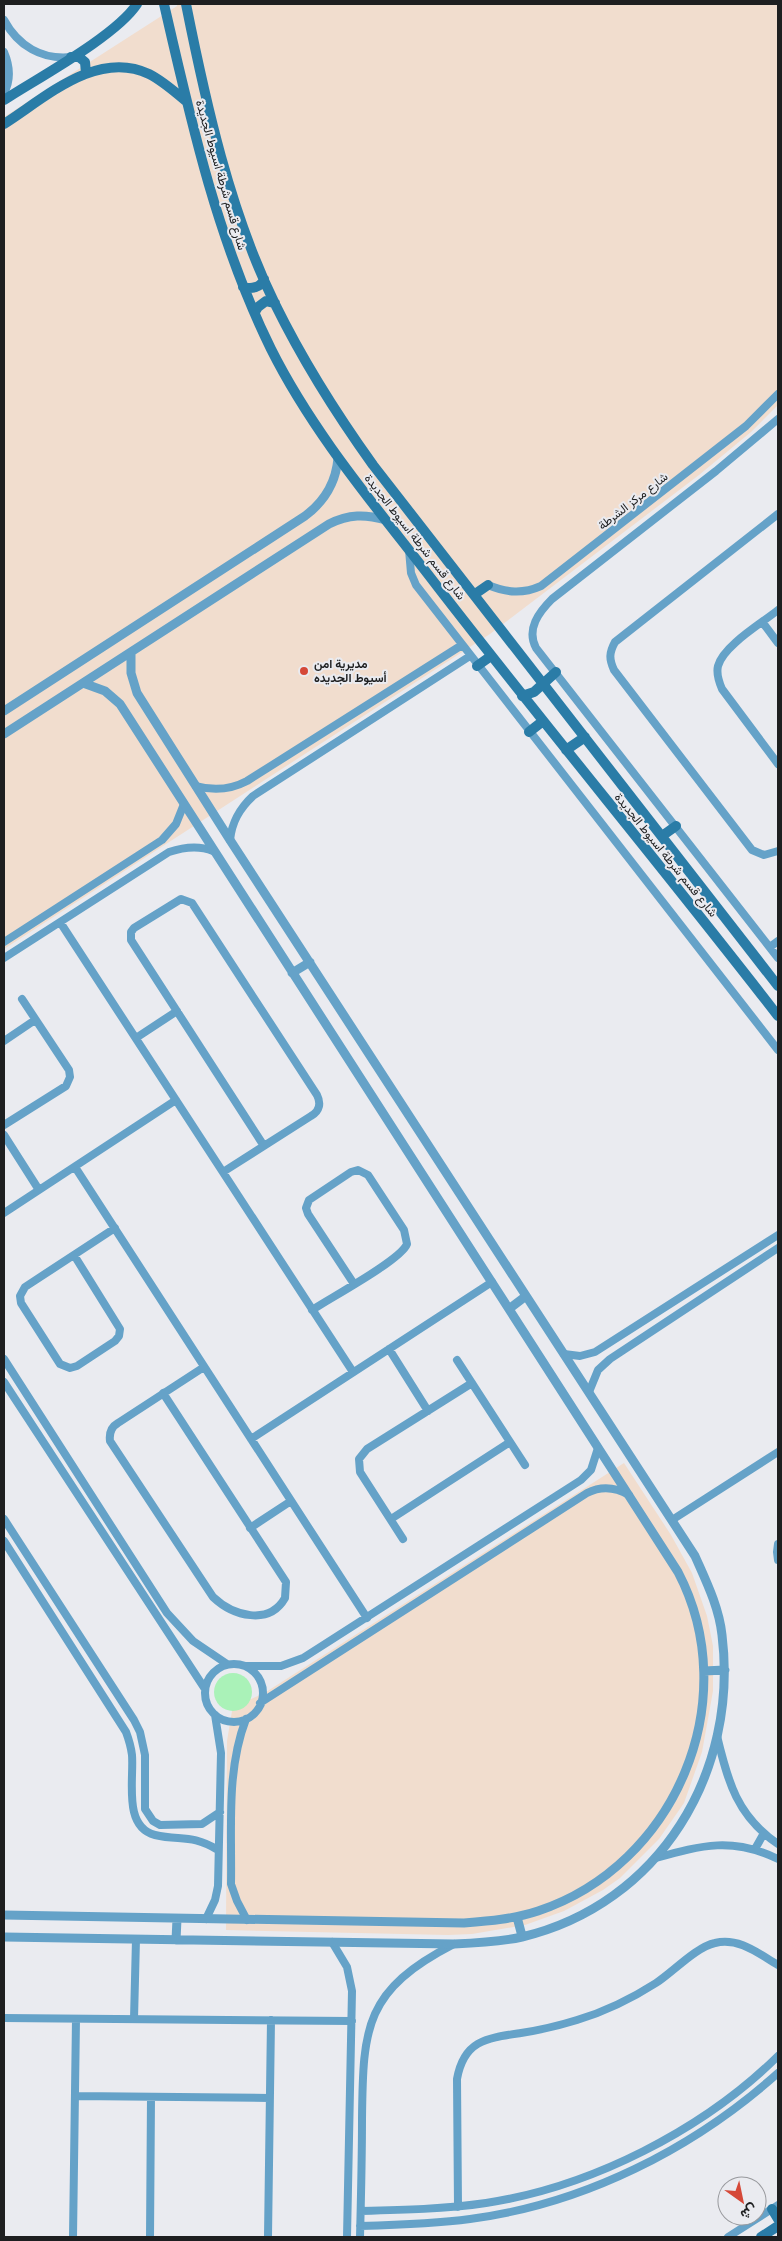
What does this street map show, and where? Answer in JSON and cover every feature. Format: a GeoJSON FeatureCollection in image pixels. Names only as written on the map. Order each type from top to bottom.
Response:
{"type":"FeatureCollection","features":[{"type":"Feature","properties":{"kind":"main road"},"geometry":{"type":"LineString","coordinates":[[4,100],[120,22],[137,4]]}},
{"type":"Feature","properties":{"kind":"main road","name":"شارع قسم شرطة اسيوط الجديدة"},"geometry":{"type":"LineString","coordinates":[[164,4],[186,102],[212,200],[243,286],[290,384],[338,458],[409,550],[522,696],[778,1016]]}},
{"type":"Feature","properties":{"kind":"main road","name":"شارع قسم شرطة اسيوط الجديدة"},"geometry":{"type":"LineString","coordinates":[[186,4],[226,174],[264,279],[310,370],[334,410],[373,466],[475,594],[778,986]]}},
{"type":"Feature","properties":{"kind":"main road"},"geometry":{"type":"LineString","coordinates":[[71,56],[82,59],[86,65],[86,73]]}},
{"type":"Feature","properties":{"kind":"main road"},"geometry":{"type":"LineString","coordinates":[[4,124],[86,73],[107,67],[124,67],[140,70],[160,80],[186,102]]}},
{"type":"Feature","properties":{"kind":"main road"},"geometry":{"type":"LineString","coordinates":[[243,286],[251,288],[257,286],[264,279]]}},
{"type":"Feature","properties":{"kind":"main road"},"geometry":{"type":"LineString","coordinates":[[255,312],[266,301],[275,303]]}},
{"type":"Feature","properties":{"kind":"main road"},"geometry":{"type":"LineString","coordinates":[[475,594],[488,585]]}},
{"type":"Feature","properties":{"kind":"main road"},"geometry":{"type":"LineString","coordinates":[[478,666],[491,656]]}},
{"type":"Feature","properties":{"kind":"main road"},"geometry":{"type":"LineString","coordinates":[[522,696],[534,692],[556,672]]}},
{"type":"Feature","properties":{"kind":"main road"},"geometry":{"type":"LineString","coordinates":[[529,732],[543,721]]}},
{"type":"Feature","properties":{"kind":"main road"},"geometry":{"type":"LineString","coordinates":[[566,750],[585,737]]}},
{"type":"Feature","properties":{"kind":"main road"},"geometry":{"type":"LineString","coordinates":[[662,836],[676,826]]}},
{"type":"Feature","properties":{"kind":"main road"},"geometry":{"type":"LineString","coordinates":[[775,2207],[778,2219]]}},
{"type":"Feature","properties":{"kind":"main road"},"geometry":{"type":"LineString","coordinates":[[761,2237],[778,2226]]}},
{"type":"Feature","properties":{"kind":"street"},"geometry":{"type":"LineString","coordinates":[[4,20],[18,40],[33,51],[56,58],[71,56]]}},
{"type":"Feature","properties":{"kind":"street"},"geometry":{"type":"LineString","coordinates":[[4,52],[9,70],[9,79],[4,93]]}},
{"type":"Feature","properties":{"kind":"street","name":"شارع مركز الشرطة"},"geometry":{"type":"LineString","coordinates":[[488,585],[509,592],[526,591],[541,586],[746,426],[778,394]]}},
{"type":"Feature","properties":{"kind":"street"},"geometry":{"type":"LineString","coordinates":[[778,419],[723,466],[552,599],[540,613],[533,626],[532,635],[534,644],[778,958]]}},
{"type":"Feature","properties":{"kind":"street"},"geometry":{"type":"LineString","coordinates":[[4,711],[306,516],[323,500],[329,491],[337,469],[338,458]]}},
{"type":"Feature","properties":{"kind":"street"},"geometry":{"type":"LineString","coordinates":[[4,734],[329,524],[351,515],[363,514],[386,520]]}},
{"type":"Feature","properties":{"kind":"street"},"geometry":{"type":"LineString","coordinates":[[778,514],[614,642],[610,651],[610,661],[614,670],[752,850],[764,855],[778,851]]}},
{"type":"Feature","properties":{"kind":"street"},"geometry":{"type":"LineString","coordinates":[[409,550],[411,573],[414,581],[462,646],[778,1050]]}},
{"type":"Feature","properties":{"kind":"street"},"geometry":{"type":"LineString","coordinates":[[777,760],[722,689],[718,679],[718,667],[722,656],[778,610]]}},
{"type":"Feature","properties":{"kind":"street"},"geometry":{"type":"LineString","coordinates":[[763,623],[778,643]]}},
{"type":"Feature","properties":{"kind":"street"},"geometry":{"type":"LineString","coordinates":[[196,786],[217,790],[238,786],[247,782],[462,646]]}},
{"type":"Feature","properties":{"kind":"street"},"geometry":{"type":"LineString","coordinates":[[4,1937],[454,1944],[488,1942],[522,1936],[560,1924],[590,1910],[624,1887],[656,1858],[675,1834],[695,1801],[707,1773],[717,1736],[723,1702],[725,1670],[722,1633],[714,1603],[695,1556],[196,786],[134,686],[131,673],[131,652]]}},
{"type":"Feature","properties":{"kind":"street"},"geometry":{"type":"LineString","coordinates":[[230,840],[237,816],[253,796],[470,656]]}},
{"type":"Feature","properties":{"kind":"street"},"geometry":{"type":"LineString","coordinates":[[4,1915],[455,1923],[517,1917],[562,1901],[596,1881],[622,1862],[654,1827],[679,1787],[688,1765],[701,1719],[704,1671],[700,1628],[686,1587],[116,699],[105,691],[83,683]]}},
{"type":"Feature","properties":{"kind":"street"},"geometry":{"type":"LineString","coordinates":[[4,942],[162,840],[176,824],[184,804]]}},
{"type":"Feature","properties":{"kind":"street"},"geometry":{"type":"LineString","coordinates":[[4,958],[169,852],[186,847],[205,848],[213,851]]}},
{"type":"Feature","properties":{"kind":"street"},"geometry":{"type":"LineString","coordinates":[[100,880],[107,891]]}},
{"type":"Feature","properties":{"kind":"street"},"geometry":{"type":"LineString","coordinates":[[223,1172],[264,1146],[314,1114],[319,1106],[319,1098],[192,903],[185,899],[177,901],[132,930],[130,935],[132,943],[264,1146]]}},
{"type":"Feature","properties":{"kind":"street"},"geometry":{"type":"LineString","coordinates":[[60,922],[353,1372]]}},
{"type":"Feature","properties":{"kind":"street"},"geometry":{"type":"LineString","coordinates":[[770,947],[778,941]]}},
{"type":"Feature","properties":{"kind":"street"},"geometry":{"type":"LineString","coordinates":[[292,973],[310,962]]}},
{"type":"Feature","properties":{"kind":"street"},"geometry":{"type":"LineString","coordinates":[[4,1125],[66,1086],[70,1080],[69,1070],[22,999]]}},
{"type":"Feature","properties":{"kind":"street"},"geometry":{"type":"LineString","coordinates":[[136,1038],[177,1012]]}},
{"type":"Feature","properties":{"kind":"street"},"geometry":{"type":"LineString","coordinates":[[4,1041],[35,1020]]}},
{"type":"Feature","properties":{"kind":"street"},"geometry":{"type":"LineString","coordinates":[[4,1213],[176,1100]]}},
{"type":"Feature","properties":{"kind":"street"},"geometry":{"type":"LineString","coordinates":[[4,1135],[39,1190]]}},
{"type":"Feature","properties":{"kind":"street"},"geometry":{"type":"LineString","coordinates":[[75,1167],[367,1618]]}},
{"type":"Feature","properties":{"kind":"street"},"geometry":{"type":"LineString","coordinates":[[312,1310],[354,1284],[402,1252],[407,1239],[404,1230],[368,1176],[358,1170],[351,1172],[309,1200],[306,1208],[308,1214],[354,1284]]}},
{"type":"Feature","properties":{"kind":"street"},"geometry":{"type":"LineString","coordinates":[[74,1255],[120,1330],[119,1336],[115,1341],[77,1366],[70,1368],[60,1364],[21,1303],[20,1296],[25,1287],[115,1228]]}},
{"type":"Feature","properties":{"kind":"street"},"geometry":{"type":"LineString","coordinates":[[564,1354],[580,1356],[595,1352],[778,1235]]}},
{"type":"Feature","properties":{"kind":"street"},"geometry":{"type":"LineString","coordinates":[[589,1392],[598,1370],[610,1359],[778,1248]]}},
{"type":"Feature","properties":{"kind":"street"},"geometry":{"type":"LineString","coordinates":[[251,1439],[492,1282]]}},
{"type":"Feature","properties":{"kind":"street"},"geometry":{"type":"LineString","coordinates":[[508,1308],[526,1296]]}},
{"type":"Feature","properties":{"kind":"street"},"geometry":{"type":"LineString","coordinates":[[388,1349],[428,1411]]}},
{"type":"Feature","properties":{"kind":"street"},"geometry":{"type":"LineString","coordinates":[[4,1359],[173,1621],[202,1648],[227,1664],[273,1667],[289,1664],[303,1658],[581,1480],[591,1470],[598,1448]]}},
{"type":"Feature","properties":{"kind":"street"},"geometry":{"type":"LineString","coordinates":[[457,1360],[525,1465]]}},
{"type":"Feature","properties":{"kind":"street"},"geometry":{"type":"LineString","coordinates":[[163,1393],[283,1578],[287,1588],[285,1598],[277,1608],[257,1616],[242,1614],[218,1602],[207,1591],[110,1441],[110,1430],[115,1425],[163,1393],[204,1367]]}},
{"type":"Feature","properties":{"kind":"street"},"geometry":{"type":"LineString","coordinates":[[4,1382],[205,1689],[207,1703],[215,1714],[221,1753],[217,1894],[206,1919]]}},
{"type":"Feature","properties":{"kind":"street"},"geometry":{"type":"LineString","coordinates":[[403,1539],[360,1472],[359,1459],[367,1449],[472,1383]]}},
{"type":"Feature","properties":{"kind":"street"},"geometry":{"type":"LineString","coordinates":[[391,1519],[510,1442]]}},
{"type":"Feature","properties":{"kind":"street"},"geometry":{"type":"LineString","coordinates":[[672,1520],[778,1452]]}},
{"type":"Feature","properties":{"kind":"street"},"geometry":{"type":"LineString","coordinates":[[61,1471],[72,1464]]}},
{"type":"Feature","properties":{"kind":"street"},"geometry":{"type":"LineString","coordinates":[[260,1703],[592,1491],[610,1488],[628,1495]]}},
{"type":"Feature","properties":{"kind":"street"},"geometry":{"type":"LineString","coordinates":[[250,1528],[291,1501]]}},
{"type":"Feature","properties":{"kind":"street"},"geometry":{"type":"LineString","coordinates":[[4,1518],[134,1720],[143,1743],[144,1798],[147,1815],[160,1825],[182,1825],[202,1824],[220,1812]]}},
{"type":"Feature","properties":{"kind":"street"},"geometry":{"type":"LineString","coordinates":[[517,1522],[524,1533]]}},
{"type":"Feature","properties":{"kind":"street"},"geometry":{"type":"LineString","coordinates":[[4,1541],[126,1732],[132,1756],[133,1808],[135,1818],[147,1832],[162,1836],[196,1840],[218,1850]]}},
{"type":"Feature","properties":{"kind":"street"},"geometry":{"type":"LineString","coordinates":[[778,1544],[776,1552],[778,1560]]}},
{"type":"Feature","properties":{"kind":"street"},"geometry":{"type":"LineString","coordinates":[[339,1635],[346,1647]]}},
{"type":"Feature","properties":{"kind":"street"},"geometry":{"type":"LineString","coordinates":[[205,1689],[212,1673],[227,1664]]}},
{"type":"Feature","properties":{"kind":"street"},"geometry":{"type":"LineString","coordinates":[[246,1666],[257,1675],[262,1696],[257,1709],[246,1719],[237,1742],[233,1764],[231,1884],[247,1920]]}},
{"type":"Feature","properties":{"kind":"street"},"geometry":{"type":"LineString","coordinates":[[704,1671],[725,1670]]}},
{"type":"Feature","properties":{"kind":"street"},"geometry":{"type":"LineString","coordinates":[[215,1714],[233,1722],[246,1719]]}},
{"type":"Feature","properties":{"kind":"street"},"geometry":{"type":"LineString","coordinates":[[717,1736],[731,1789],[741,1807],[764,1833],[778,1844]]}},
{"type":"Feature","properties":{"kind":"street"},"geometry":{"type":"LineString","coordinates":[[755,1849],[764,1833]]}},
{"type":"Feature","properties":{"kind":"street"},"geometry":{"type":"LineString","coordinates":[[656,1858],[698,1846],[714,1844],[731,1844],[755,1849],[778,1858]]}},
{"type":"Feature","properties":{"kind":"street"},"geometry":{"type":"LineString","coordinates":[[517,1917],[522,1936]]}},
{"type":"Feature","properties":{"kind":"street"},"geometry":{"type":"LineString","coordinates":[[176,1940],[177,1919]]}},
{"type":"Feature","properties":{"kind":"street"},"geometry":{"type":"LineString","coordinates":[[134,2019],[136,1939]]}},
{"type":"Feature","properties":{"kind":"street"},"geometry":{"type":"LineString","coordinates":[[458,2206],[457,2079],[459,2066],[465,2054],[474,2045],[485,2039],[549,2028],[604,2010],[655,1984],[703,1947],[714,1943],[726,1941],[738,1943],[778,1965]]}},
{"type":"Feature","properties":{"kind":"street"},"geometry":{"type":"LineString","coordinates":[[332,1942],[342,1956],[350,1979],[352,2021],[347,2237]]}},
{"type":"Feature","properties":{"kind":"street"},"geometry":{"type":"LineString","coordinates":[[360,2237],[362,2060],[369,2028],[383,2000],[403,1975],[429,1957],[454,1944]]}},
{"type":"Feature","properties":{"kind":"street"},"geometry":{"type":"LineString","coordinates":[[4,2018],[352,2021]]}},
{"type":"Feature","properties":{"kind":"street"},"geometry":{"type":"LineString","coordinates":[[73,2237],[76,2019]]}},
{"type":"Feature","properties":{"kind":"street"},"geometry":{"type":"LineString","coordinates":[[268,2237],[271,2020]]}},
{"type":"Feature","properties":{"kind":"street"},"geometry":{"type":"LineString","coordinates":[[361,2212],[422,2210],[487,2203],[545,2190],[607,2167],[658,2144],[705,2115],[750,2082],[778,2056]]}},
{"type":"Feature","properties":{"kind":"street"},"geometry":{"type":"LineString","coordinates":[[360,2226],[446,2222],[496,2215],[544,2203],[612,2179],[657,2158],[700,2134],[744,2102],[778,2073]]}},
{"type":"Feature","properties":{"kind":"street"},"geometry":{"type":"LineString","coordinates":[[75,2096],[270,2098]]}},
{"type":"Feature","properties":{"kind":"street"},"geometry":{"type":"LineString","coordinates":[[150,2237],[151,2097]]}},
{"type":"Feature","properties":{"kind":"street"},"geometry":{"type":"LineString","coordinates":[[607,2167],[612,2179]]}},
{"type":"Feature","properties":{"kind":"street"},"geometry":{"type":"LineString","coordinates":[[728,2237],[775,2207]]}},
{"type":"Feature","properties":{"kind":"shaded area"},"geometry":{"type":"Polygon","coordinates":[[[177,4],[778,4],[778,405],[751,432],[699,475],[490,634],[4,949],[4,117],[177,6],[177,4]]]}},
{"type":"Feature","properties":{"kind":"shaded area"},"geometry":{"type":"Polygon","coordinates":[[[624,1463],[671,1535],[692,1573],[707,1616],[713,1646],[713,1691],[702,1752],[684,1803],[659,1839],[620,1878],[603,1890],[564,1911],[525,1925],[472,1934],[448,1935],[226,1930],[227,1741],[234,1699],[249,1700],[266,1692],[624,1463]]]}},
{"type":"Feature","properties":{"kind":"green space"},"geometry":{"type":"Polygon","coordinates":[[[233,1673],[247,1678],[252,1692],[247,1706],[233,1711],[219,1706],[214,1692],[219,1678],[233,1673]]]}},
{"type":"Feature","properties":{"kind":"place","name":"مديرية امن أسيوط الجديده"},"geometry":{"type":"Point","coordinates":[304,671]}}]}
